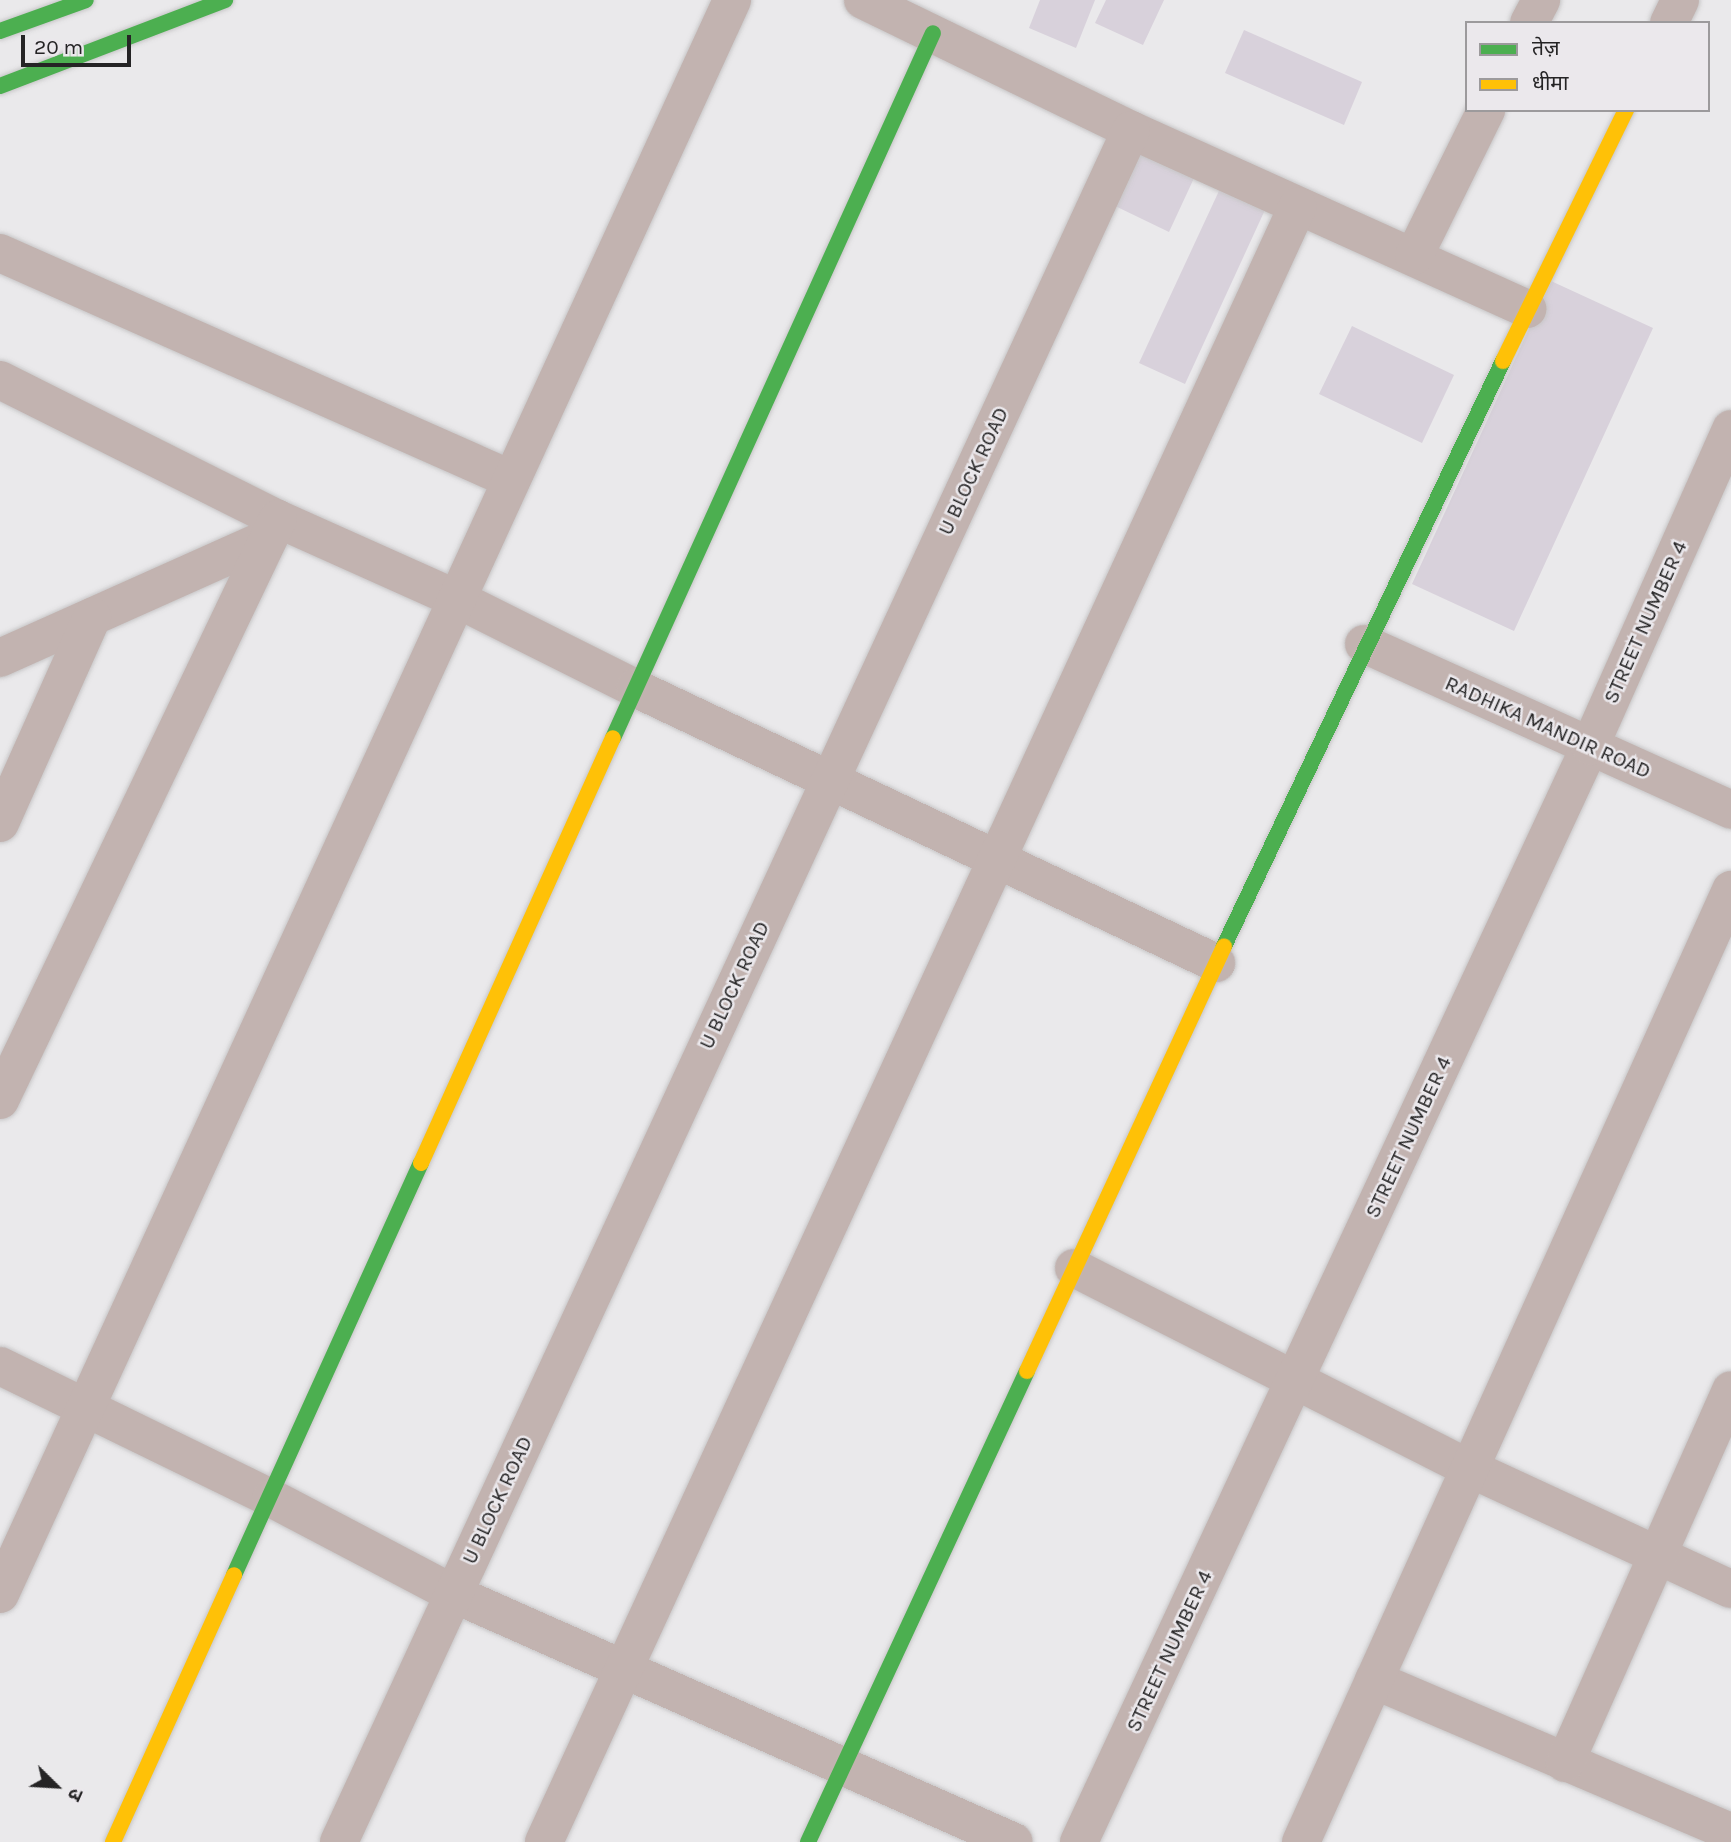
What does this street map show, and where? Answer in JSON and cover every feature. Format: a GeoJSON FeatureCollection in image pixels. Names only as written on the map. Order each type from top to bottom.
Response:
{"type":"FeatureCollection","features":[{"type":"Feature","properties":{"kind":"street"},"geometry":{"type":"LineString","coordinates":[[0,31],[86,0]]}},
{"type":"Feature","properties":{"kind":"street"},"geometry":{"type":"LineString","coordinates":[[0,86],[225,0]]}},
{"type":"Feature","properties":{"kind":"street"},"geometry":{"type":"LineString","coordinates":[[0,1594],[457,599],[508,478],[732,0]]}},
{"type":"Feature","properties":{"kind":"street"},"geometry":{"type":"LineString","coordinates":[[863,0],[1131,130],[1528,309]]}},
{"type":"Feature","properties":{"kind":"street"},"geometry":{"type":"LineString","coordinates":[[1531,21],[1541,0]]}},
{"type":"Feature","properties":{"kind":"street"},"geometry":{"type":"LineString","coordinates":[[1670,21],[1680,0]]}},
{"type":"Feature","properties":{"kind":"street"},"geometry":{"type":"LineString","coordinates":[[113,1842],[933,33]]}},
{"type":"Feature","properties":{"kind":"street"},"geometry":{"type":"LineString","coordinates":[[1414,256],[1485,112]]}},
{"type":"Feature","properties":{"kind":"street"},"geometry":{"type":"LineString","coordinates":[[808,1842],[1364,644],[1625,112]]}},
{"type":"Feature","properties":{"kind":"street","name":"U BLOCK ROAD"},"geometry":{"type":"LineString","coordinates":[[339,1842],[1131,130]]}},
{"type":"Feature","properties":{"kind":"street"},"geometry":{"type":"LineString","coordinates":[[544,1842],[1298,206]]}},
{"type":"Feature","properties":{"kind":"street"},"geometry":{"type":"LineString","coordinates":[[0,253],[508,478]]}},
{"type":"Feature","properties":{"kind":"street"},"geometry":{"type":"LineString","coordinates":[[4,386],[273,528],[457,599],[635,688],[1216,963]]}},
{"type":"Feature","properties":{"kind":"street","name":"STREET NUMBER 4"},"geometry":{"type":"LineString","coordinates":[[1079,1842],[1590,746],[1731,429]]}},
{"type":"Feature","properties":{"kind":"street"},"geometry":{"type":"LineString","coordinates":[[0,658],[92,617],[273,528]]}},
{"type":"Feature","properties":{"kind":"street"},"geometry":{"type":"LineString","coordinates":[[0,1100],[273,528]]}},
{"type":"Feature","properties":{"kind":"street"},"geometry":{"type":"LineString","coordinates":[[0,823],[92,617]]}},
{"type":"Feature","properties":{"kind":"street","name":"RADHIKA MANDIR ROAD"},"geometry":{"type":"LineString","coordinates":[[1364,644],[1731,810]]}},
{"type":"Feature","properties":{"kind":"street"},"geometry":{"type":"LineString","coordinates":[[1301,1842],[1731,890]]}},
{"type":"Feature","properties":{"kind":"street"},"geometry":{"type":"LineString","coordinates":[[1074,1268],[1471,1469],[1731,1589]]}},
{"type":"Feature","properties":{"kind":"street"},"geometry":{"type":"LineString","coordinates":[[0,1366],[271,1498],[454,1594],[1014,1842]]}},
{"type":"Feature","properties":{"kind":"street"},"geometry":{"type":"LineString","coordinates":[[1565,1763],[1655,1555],[1731,1390]]}},
{"type":"Feature","properties":{"kind":"street"},"geometry":{"type":"LineString","coordinates":[[1374,1680],[1565,1763],[1730,1825]]}},
{"type":"Feature","properties":{"kind":"building"},"geometry":{"type":"Polygon","coordinates":[[[1040,0],[1095,0],[1076,48],[1029,28],[1040,0]]]}},
{"type":"Feature","properties":{"kind":"building"},"geometry":{"type":"Polygon","coordinates":[[[1106,0],[1164,0],[1143,45],[1095,23],[1106,0]]]}},
{"type":"Feature","properties":{"kind":"building"},"geometry":{"type":"Polygon","coordinates":[[[1244,30],[1362,82],[1344,125],[1225,73],[1244,30]]]}},
{"type":"Feature","properties":{"kind":"building"},"geometry":{"type":"Polygon","coordinates":[[[1137,148],[1195,176],[1169,232],[1111,204],[1137,148]]]}},
{"type":"Feature","properties":{"kind":"building"},"geometry":{"type":"Polygon","coordinates":[[[1225,178],[1270,199],[1185,384],[1139,363],[1225,178]]]}},
{"type":"Feature","properties":{"kind":"building"},"geometry":{"type":"Polygon","coordinates":[[[1551,281],[1653,328],[1514,631],[1412,584],[1551,281]]]}},
{"type":"Feature","properties":{"kind":"building"},"geometry":{"type":"Polygon","coordinates":[[[1352,326],[1454,375],[1422,443],[1319,394],[1352,326]]]}},
{"type":"Feature","properties":{"kind":"traffic: fast"},"geometry":{"type":"LineString","coordinates":[[0,31],[86,0]]}},
{"type":"Feature","properties":{"kind":"traffic: fast"},"geometry":{"type":"LineString","coordinates":[[0,86],[225,0]]}},
{"type":"Feature","properties":{"kind":"traffic: fast"},"geometry":{"type":"LineString","coordinates":[[613,738],[933,33]]}},
{"type":"Feature","properties":{"kind":"traffic: fast"},"geometry":{"type":"LineString","coordinates":[[1224,946],[1503,361]]}},
{"type":"Feature","properties":{"kind":"traffic: fast"},"geometry":{"type":"LineString","coordinates":[[234,1575],[421,1163]]}},
{"type":"Feature","properties":{"kind":"traffic: fast"},"geometry":{"type":"LineString","coordinates":[[808,1842],[1027,1371]]}},
{"type":"Feature","properties":{"kind":"traffic: slow"},"geometry":{"type":"LineString","coordinates":[[1503,361],[1625,112]]}},
{"type":"Feature","properties":{"kind":"traffic: slow"},"geometry":{"type":"LineString","coordinates":[[421,1163],[613,738]]}},
{"type":"Feature","properties":{"kind":"traffic: slow"},"geometry":{"type":"LineString","coordinates":[[1027,1371],[1224,946]]}},
{"type":"Feature","properties":{"kind":"traffic: slow"},"geometry":{"type":"LineString","coordinates":[[113,1842],[234,1575]]}}]}
